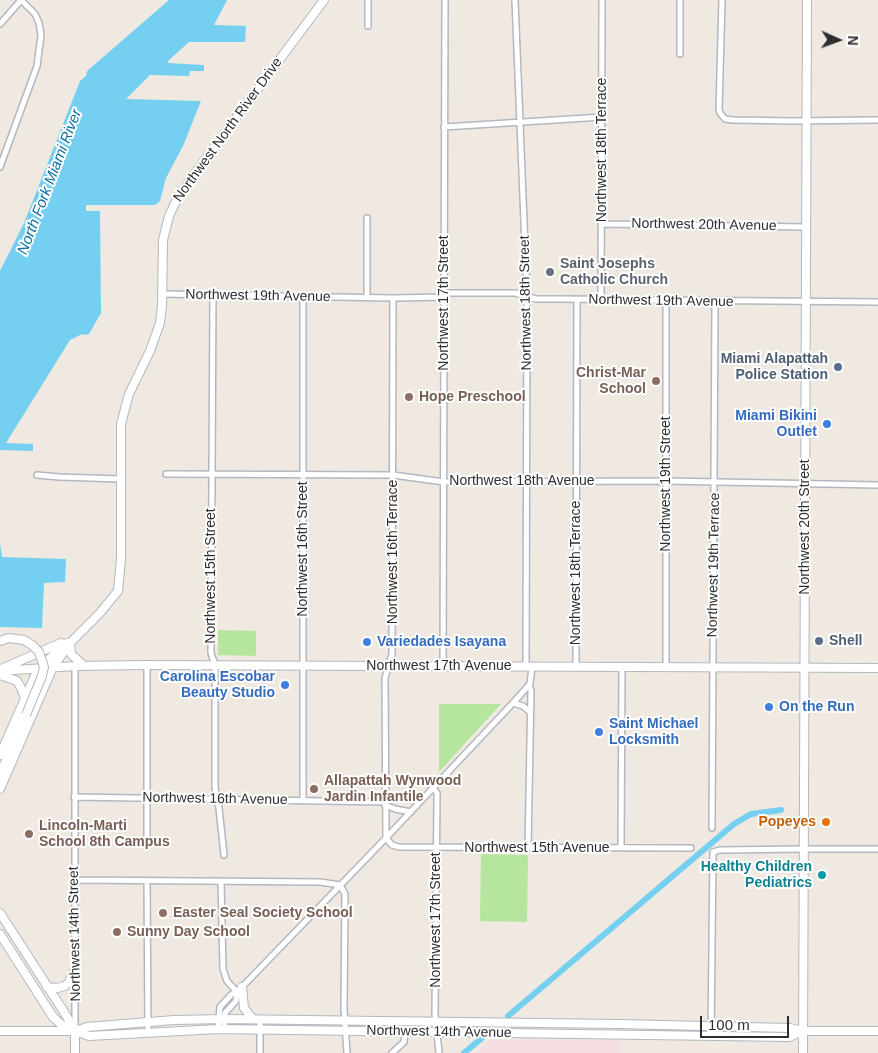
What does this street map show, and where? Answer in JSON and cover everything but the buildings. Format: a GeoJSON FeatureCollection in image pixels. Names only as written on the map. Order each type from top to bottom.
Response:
{"type":"FeatureCollection","features":[{"type":"Feature","properties":{"kind":"main road","name":"Northwest North River Drive"},"geometry":{"type":"LineString","coordinates":[[0,755],[38,669],[72,640],[107,605],[115,596],[119,585],[121,559],[121,432],[129,394],[156,337],[161,314],[164,232],[168,219],[177,199],[324,0]]}},
{"type":"Feature","properties":{"kind":"main road","name":"Northwest 20th Street"},"geometry":{"type":"LineString","coordinates":[[803,1053],[807,0]]}},
{"type":"Feature","properties":{"kind":"main road"},"geometry":{"type":"LineString","coordinates":[[0,641],[9,638],[24,640],[39,652],[44,667],[26,715],[0,774]]}},
{"type":"Feature","properties":{"kind":"main road","name":"Northwest North River Drive"},"geometry":{"type":"LineString","coordinates":[[0,789],[53,667],[72,640]]}},
{"type":"Feature","properties":{"kind":"main road"},"geometry":{"type":"LineString","coordinates":[[0,670],[72,640],[71,654],[79,665]]}},
{"type":"Feature","properties":{"kind":"main road","name":"Northwest 17th Avenue"},"geometry":{"type":"LineString","coordinates":[[0,670],[79,665],[878,668]]}},
{"type":"Feature","properties":{"kind":"main road"},"geometry":{"type":"LineString","coordinates":[[0,675],[17,681],[23,691],[24,698]]}},
{"type":"Feature","properties":{"kind":"main road"},"geometry":{"type":"LineString","coordinates":[[0,913],[75,1031]]}},
{"type":"Feature","properties":{"kind":"main road"},"geometry":{"type":"LineString","coordinates":[[0,934],[53,1017],[63,1026],[75,1031]]}},
{"type":"Feature","properties":{"kind":"main road"},"geometry":{"type":"LineString","coordinates":[[47,987],[57,988],[65,986],[74,971]]}},
{"type":"Feature","properties":{"kind":"main road"},"geometry":{"type":"LineString","coordinates":[[239,990],[244,1008],[256,1019]]}},
{"type":"Feature","properties":{"kind":"main road","name":"Northwest 14th Avenue"},"geometry":{"type":"LineString","coordinates":[[0,1031],[75,1031],[87,1027],[148,1022],[256,1019],[711,1026],[790,1028],[803,1031],[878,1031]]}},
{"type":"Feature","properties":{"kind":"main road","name":"Northwest 14th Avenue"},"geometry":{"type":"LineString","coordinates":[[75,1031],[89,1036],[221,1029],[260,1029],[789,1037],[803,1031]]}},
{"type":"Feature","properties":{"kind":"main road","name":"Northwest 14th Street"},"geometry":{"type":"LineString","coordinates":[[74,1053],[75,1031]]}},
{"type":"Feature","properties":{"kind":"street"},"geometry":{"type":"LineString","coordinates":[[0,24],[21,0],[35,14],[41,35],[40,51],[34,75],[0,167]]}},
{"type":"Feature","properties":{"kind":"street"},"geometry":{"type":"LineString","coordinates":[[368,0],[368,26]]}},
{"type":"Feature","properties":{"kind":"street","name":"Northwest 17th Street"},"geometry":{"type":"LineString","coordinates":[[443,666],[445,0]]}},
{"type":"Feature","properties":{"kind":"street","name":"Northwest 18th Street"},"geometry":{"type":"LineString","coordinates":[[514,0],[527,296],[527,481],[529,667],[531,680],[529,686]]}},
{"type":"Feature","properties":{"kind":"street","name":"Northwest 18th Terrace"},"geometry":{"type":"LineString","coordinates":[[601,300],[602,0]]}},
{"type":"Feature","properties":{"kind":"street"},"geometry":{"type":"LineString","coordinates":[[680,0],[680,54]]}},
{"type":"Feature","properties":{"kind":"street"},"geometry":{"type":"LineString","coordinates":[[722,0],[719,109],[725,119],[878,120]]}},
{"type":"Feature","properties":{"kind":"street"},"geometry":{"type":"LineString","coordinates":[[444,127],[602,117]]}},
{"type":"Feature","properties":{"kind":"street"},"geometry":{"type":"LineString","coordinates":[[367,297],[368,218]]}},
{"type":"Feature","properties":{"kind":"street","name":"Northwest 20th Avenue"},"geometry":{"type":"LineString","coordinates":[[602,224],[806,226]]}},
{"type":"Feature","properties":{"kind":"street","name":"Northwest 19th Avenue"},"geometry":{"type":"LineString","coordinates":[[162,294],[393,298],[515,293],[536,299],[878,302]]}},
{"type":"Feature","properties":{"kind":"street","name":"Northwest 15th Street"},"geometry":{"type":"LineString","coordinates":[[213,295],[211,653],[215,665],[215,787],[224,856]]}},
{"type":"Feature","properties":{"kind":"street","name":"Northwest 16th Street"},"geometry":{"type":"LineString","coordinates":[[303,296],[303,801]]}},
{"type":"Feature","properties":{"kind":"street","name":"Northwest 16th Terrace"},"geometry":{"type":"LineString","coordinates":[[386,838],[384,678],[392,654],[393,298]]}},
{"type":"Feature","properties":{"kind":"street","name":"Northwest 18th Terrace"},"geometry":{"type":"LineString","coordinates":[[576,667],[577,300]]}},
{"type":"Feature","properties":{"kind":"street","name":"Northwest 19th Street"},"geometry":{"type":"LineString","coordinates":[[666,300],[666,668]]}},
{"type":"Feature","properties":{"kind":"street","name":"Northwest 19th Terrace"},"geometry":{"type":"LineString","coordinates":[[712,828],[715,301]]}},
{"type":"Feature","properties":{"kind":"street","name":"Northwest 18th Avenue"},"geometry":{"type":"LineString","coordinates":[[166,474],[393,475],[444,482],[666,481],[878,485]]}},
{"type":"Feature","properties":{"kind":"street"},"geometry":{"type":"LineString","coordinates":[[37,475],[121,479]]}},
{"type":"Feature","properties":{"kind":"street","name":"Northwest 14th Street"},"geometry":{"type":"LineString","coordinates":[[75,1031],[74,797],[79,665]]}},
{"type":"Feature","properties":{"kind":"street"},"geometry":{"type":"LineString","coordinates":[[147,665],[147,840]]}},
{"type":"Feature","properties":{"kind":"street"},"geometry":{"type":"LineString","coordinates":[[621,848],[622,667]]}},
{"type":"Feature","properties":{"kind":"street"},"geometry":{"type":"LineString","coordinates":[[221,1029],[221,1019],[236,1001],[239,990],[411,812],[529,686],[531,690],[528,848]]}},
{"type":"Feature","properties":{"kind":"street"},"geometry":{"type":"LineString","coordinates":[[513,703],[523,706],[530,712]]}},
{"type":"Feature","properties":{"kind":"street","name":"Northwest 17th Street"},"geometry":{"type":"LineString","coordinates":[[433,788],[437,792],[436,1022],[439,1053]]}},
{"type":"Feature","properties":{"kind":"street","name":"Northwest 16th Avenue"},"geometry":{"type":"LineString","coordinates":[[74,797],[217,798],[385,803]]}},
{"type":"Feature","properties":{"kind":"street"},"geometry":{"type":"LineString","coordinates":[[385,803],[395,809],[411,812]]}},
{"type":"Feature","properties":{"kind":"street","name":"Northwest 15th Avenue"},"geometry":{"type":"LineString","coordinates":[[386,838],[392,845],[399,847],[691,848]]}},
{"type":"Feature","properties":{"kind":"street"},"geometry":{"type":"LineString","coordinates":[[711,1036],[713,852],[720,850],[878,849]]}},
{"type":"Feature","properties":{"kind":"street"},"geometry":{"type":"LineString","coordinates":[[74,880],[320,882],[340,885]]}},
{"type":"Feature","properties":{"kind":"street"},"geometry":{"type":"LineString","coordinates":[[147,881],[148,1032]]}},
{"type":"Feature","properties":{"kind":"street"},"geometry":{"type":"LineString","coordinates":[[221,881],[223,969],[227,981],[239,990]]}},
{"type":"Feature","properties":{"kind":"street"},"geometry":{"type":"LineString","coordinates":[[340,885],[345,894],[344,1008],[347,1053]]}},
{"type":"Feature","properties":{"kind":"street"},"geometry":{"type":"LineString","coordinates":[[256,1019],[260,1029],[260,1053]]}},
{"type":"Feature","properties":{"kind":"street"},"geometry":{"type":"LineString","coordinates":[[392,1053],[403,1044],[405,1032]]}},
{"type":"Feature","properties":{"kind":"shaded area"},"geometry":{"type":"Polygon","coordinates":[[[489,1040],[621,1040],[621,1053],[476,1053],[489,1040]]]}},
{"type":"Feature","properties":{"kind":"green space"},"geometry":{"type":"Polygon","coordinates":[[[218,630],[256,631],[256,656],[218,655],[218,630]]]}},
{"type":"Feature","properties":{"kind":"green space"},"geometry":{"type":"Polygon","coordinates":[[[439,704],[501,704],[439,772],[439,704]]]}},
{"type":"Feature","properties":{"kind":"green space"},"geometry":{"type":"Polygon","coordinates":[[[481,854],[528,855],[527,922],[480,921],[481,854]]]}},
{"type":"Feature","properties":{"kind":"water","name":"North Fork Miami River"},"geometry":{"type":"Polygon","coordinates":[[[169,0],[227,0],[214,25],[246,26],[245,42],[189,42],[168,63],[204,65],[204,71],[190,71],[189,76],[150,75],[126,99],[201,101],[183,146],[166,178],[160,201],[155,205],[86,205],[86,211],[100,211],[101,313],[89,334],[82,334],[70,340],[6,443],[33,444],[33,451],[0,450],[0,271],[24,223],[80,81],[86,76],[87,71],[169,0]]]}},
{"type":"Feature","properties":{"kind":"water"},"geometry":{"type":"Polygon","coordinates":[[[0,543],[2,557],[66,559],[65,582],[44,583],[42,628],[0,627],[0,543]]]}},
{"type":"Feature","properties":{"kind":"waterway"},"geometry":{"type":"LineString","coordinates":[[508,1016],[734,824],[751,814],[781,810]]}},
{"type":"Feature","properties":{"kind":"waterway"},"geometry":{"type":"LineString","coordinates":[[464,1053],[482,1038]]}},
{"type":"Feature","properties":{"kind":"place","name":"Saint Josephs Catholic Church"},"geometry":{"type":"Point","coordinates":[550,272]}},
{"type":"Feature","properties":{"kind":"place","name":"Miami Alapattah Police Station"},"geometry":{"type":"Point","coordinates":[838,367]}},
{"type":"Feature","properties":{"kind":"place","name":"Christ-Mar School"},"geometry":{"type":"Point","coordinates":[656,381]}},
{"type":"Feature","properties":{"kind":"place","name":"Hope Preschool"},"geometry":{"type":"Point","coordinates":[409,397]}},
{"type":"Feature","properties":{"kind":"place","name":"Miami Bikini Outlet"},"geometry":{"type":"Point","coordinates":[827,424]}},
{"type":"Feature","properties":{"kind":"place","name":"Shell"},"geometry":{"type":"Point","coordinates":[819,641]}},
{"type":"Feature","properties":{"kind":"place","name":"Variedades Isayana"},"geometry":{"type":"Point","coordinates":[367,642]}},
{"type":"Feature","properties":{"kind":"place","name":"Carolina Escobar Beauty Studio"},"geometry":{"type":"Point","coordinates":[285,685]}},
{"type":"Feature","properties":{"kind":"place","name":"On the Run"},"geometry":{"type":"Point","coordinates":[769,707]}},
{"type":"Feature","properties":{"kind":"place","name":"Saint Michael Locksmith"},"geometry":{"type":"Point","coordinates":[599,732]}},
{"type":"Feature","properties":{"kind":"place","name":"Allapattah Wynwood Jardin Infantile"},"geometry":{"type":"Point","coordinates":[314,789]}},
{"type":"Feature","properties":{"kind":"place","name":"Popeyes"},"geometry":{"type":"Point","coordinates":[826,822]}},
{"type":"Feature","properties":{"kind":"place","name":"Lincoln-Marti School 8th Campus"},"geometry":{"type":"Point","coordinates":[29,834]}},
{"type":"Feature","properties":{"kind":"place","name":"Healthy Children Pediatrics"},"geometry":{"type":"Point","coordinates":[822,875]}},
{"type":"Feature","properties":{"kind":"place","name":"Easter Seal Society School"},"geometry":{"type":"Point","coordinates":[163,913]}},
{"type":"Feature","properties":{"kind":"place","name":"Sunny Day School"},"geometry":{"type":"Point","coordinates":[117,932]}}]}
